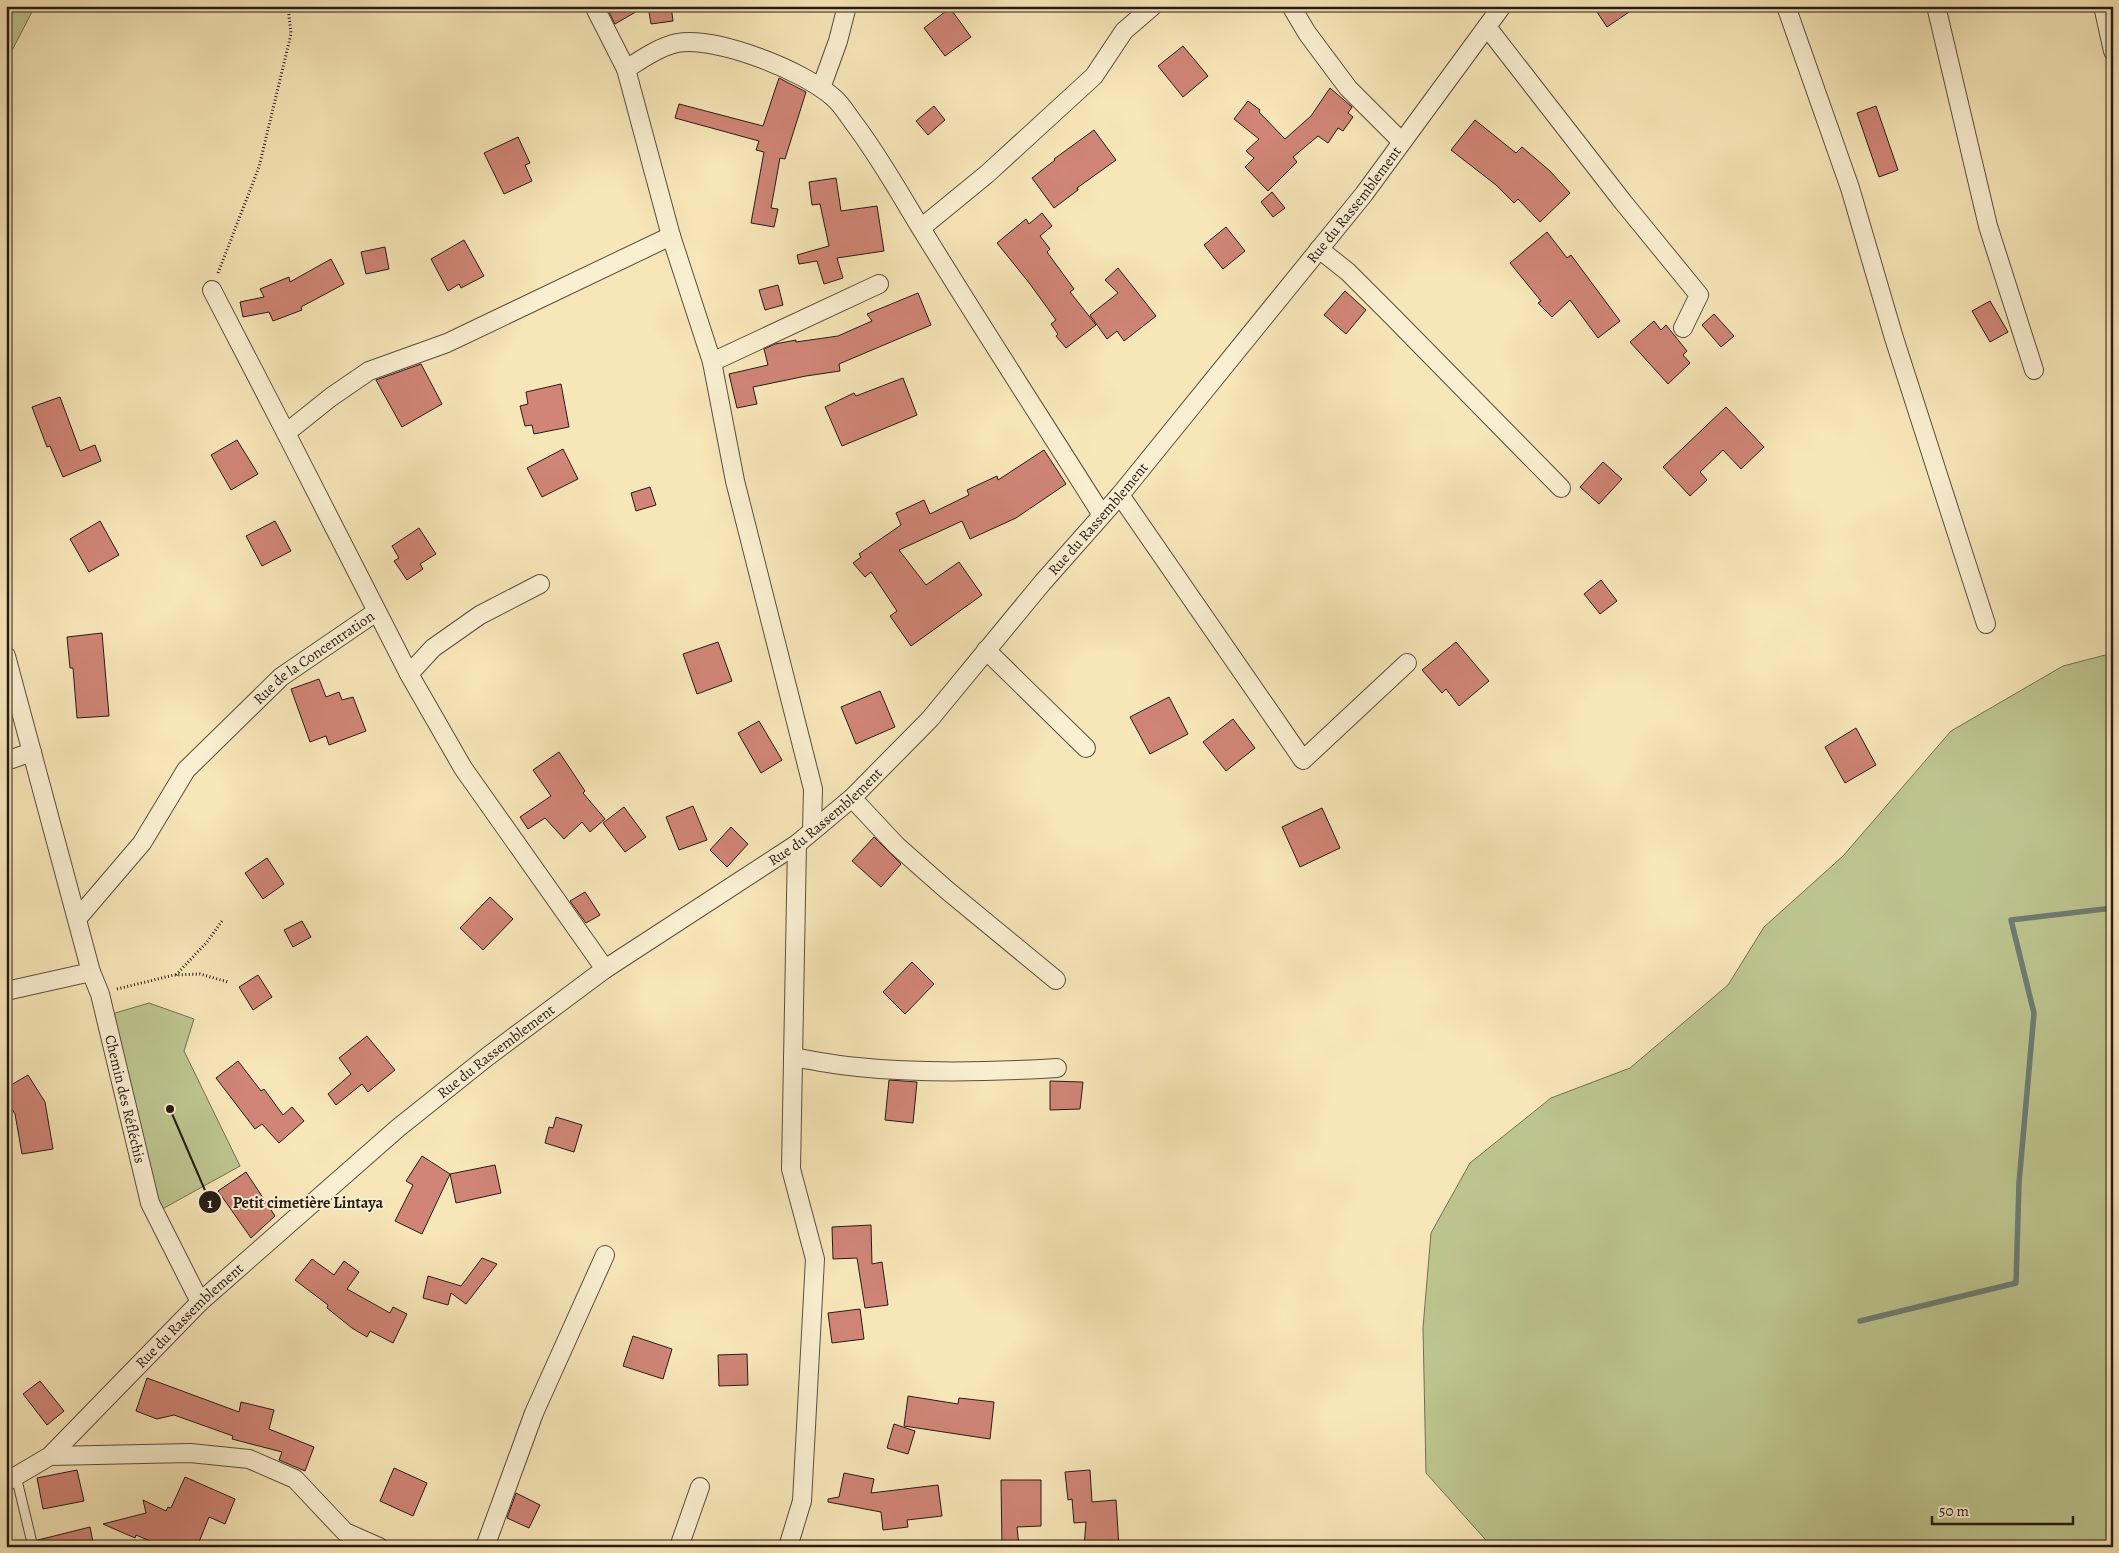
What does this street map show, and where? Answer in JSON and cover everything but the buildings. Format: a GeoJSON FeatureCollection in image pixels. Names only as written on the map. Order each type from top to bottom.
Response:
{"type":"FeatureCollection","features":[{"type":"Feature","properties":{"kind":"street"},"geometry":{"type":"LineString","coordinates":[[594,6],[626,69],[671,236],[712,362],[735,481],[813,789],[812,831]]}},
{"type":"Feature","properties":{"kind":"street"},"geometry":{"type":"LineString","coordinates":[[821,88],[838,41],[846,6]]}},
{"type":"Feature","properties":{"kind":"street"},"geometry":{"type":"LineString","coordinates":[[921,228],[987,174],[1094,76],[1124,31],[1154,6]]}},
{"type":"Feature","properties":{"kind":"street"},"geometry":{"type":"LineString","coordinates":[[1291,6],[1307,33],[1348,88],[1402,142]]}},
{"type":"Feature","properties":{"kind":"street","name":"Rue du Rassemblement"},"geometry":{"type":"LineString","coordinates":[[11,1479],[50,1456],[200,1302],[398,1128],[488,1056],[605,969],[797,844],[852,798],[930,719],[986,650],[1120,495],[1364,194],[1502,6]]}},
{"type":"Feature","properties":{"kind":"street"},"geometry":{"type":"LineString","coordinates":[[1786,6],[1850,188],[1897,347],[1986,624]]}},
{"type":"Feature","properties":{"kind":"street"},"geometry":{"type":"LineString","coordinates":[[1936,6],[1988,226],[2034,370]]}},
{"type":"Feature","properties":{"kind":"street"},"geometry":{"type":"LineString","coordinates":[[2103,6],[2113,50]]}},
{"type":"Feature","properties":{"kind":"street"},"geometry":{"type":"LineString","coordinates":[[1487,27],[1623,202],[1699,295],[1683,328]]}},
{"type":"Feature","properties":{"kind":"street"},"geometry":{"type":"LineString","coordinates":[[626,69],[656,51],[670,46],[700,43],[741,51],[784,68],[821,88],[836,99],[864,136],[1102,515]]}},
{"type":"Feature","properties":{"kind":"street"},"geometry":{"type":"LineString","coordinates":[[286,433],[331,397],[369,371],[447,342],[671,236]]}},
{"type":"Feature","properties":{"kind":"street"},"geometry":{"type":"LineString","coordinates":[[1319,249],[1348,272],[1561,488]]}},
{"type":"Feature","properties":{"kind":"street"},"geometry":{"type":"LineString","coordinates":[[712,362],[879,284]]}},
{"type":"Feature","properties":{"kind":"street"},"geometry":{"type":"LineString","coordinates":[[212,290],[376,612]]}},
{"type":"Feature","properties":{"kind":"street"},"geometry":{"type":"LineString","coordinates":[[1120,495],[1303,760],[1407,663]]}},
{"type":"Feature","properties":{"kind":"street"},"geometry":{"type":"LineString","coordinates":[[408,674],[433,648],[480,615],[540,584]]}},
{"type":"Feature","properties":{"kind":"street","name":"Rue de la Concentration"},"geometry":{"type":"LineString","coordinates":[[77,919],[142,843],[186,770],[281,677],[376,612],[408,674],[463,768],[605,969]]}},
{"type":"Feature","properties":{"kind":"street"},"geometry":{"type":"LineString","coordinates":[[986,650],[1086,748]]}},
{"type":"Feature","properties":{"kind":"street"},"geometry":{"type":"LineString","coordinates":[[6,656],[91,972],[6,991]]}},
{"type":"Feature","properties":{"kind":"street"},"geometry":{"type":"LineString","coordinates":[[6,761],[32,752]]}},
{"type":"Feature","properties":{"kind":"street"},"geometry":{"type":"LineString","coordinates":[[852,798],[897,846],[948,891],[1056,980]]}},
{"type":"Feature","properties":{"kind":"street"},"geometry":{"type":"LineString","coordinates":[[788,1547],[802,1501],[815,1259],[791,1169],[797,844]]}},
{"type":"Feature","properties":{"kind":"street","name":"Chemin des Réfléchis"},"geometry":{"type":"LineString","coordinates":[[91,972],[100,994],[150,1203],[200,1302]]}},
{"type":"Feature","properties":{"kind":"street"},"geometry":{"type":"LineString","coordinates":[[793,1057],[857,1067],[918,1071],[997,1071],[1057,1068]]}},
{"type":"Feature","properties":{"kind":"street"},"geometry":{"type":"LineString","coordinates":[[484,1547],[534,1413],[605,1255]]}},
{"type":"Feature","properties":{"kind":"street"},"geometry":{"type":"LineString","coordinates":[[50,1456],[190,1453],[250,1459],[296,1479],[345,1532],[379,1547]]}},
{"type":"Feature","properties":{"kind":"street"},"geometry":{"type":"LineString","coordinates":[[679,1547],[700,1487]]}},
{"type":"Feature","properties":{"kind":"lane"},"geometry":{"type":"LineString","coordinates":[[11,1479],[33,1547]]}},
{"type":"Feature","properties":{"kind":"path"},"geometry":{"type":"LineString","coordinates":[[212,290],[259,167],[291,34],[288,6]]}},
{"type":"Feature","properties":{"kind":"path"},"geometry":{"type":"LineString","coordinates":[[176,975],[207,942],[222,921]]}},
{"type":"Feature","properties":{"kind":"path"},"geometry":{"type":"LineString","coordinates":[[100,994],[176,975],[200,974],[228,982]]}},
{"type":"Feature","properties":{"kind":"green space"},"geometry":{"type":"Polygon","coordinates":[[[6,6],[35,6],[6,62],[6,6]]]}},
{"type":"Feature","properties":{"kind":"green space"},"geometry":{"type":"Polygon","coordinates":[[[2113,653],[2113,1547],[1492,1547],[1426,1473],[1423,1328],[1431,1233],[1470,1163],[1551,1098],[1630,1068],[1728,985],[1764,927],[1843,856],[1951,731],[2063,666],[2113,653]]]}},
{"type":"Feature","properties":{"kind":"green space"},"geometry":{"type":"Polygon","coordinates":[[[149,1003],[194,1019],[184,1051],[240,1166],[155,1213],[105,1016],[149,1003]]]}},
{"type":"Feature","properties":{"kind":"waterway"},"geometry":{"type":"LineString","coordinates":[[1860,1321],[2016,1283],[2019,1183],[2034,1013],[2011,920],[2113,908]]}},
{"type":"Feature","properties":{"kind":"place","name":"Petit cimetière Lintaya"},"geometry":{"type":"Point","coordinates":[170,1109]}}]}
